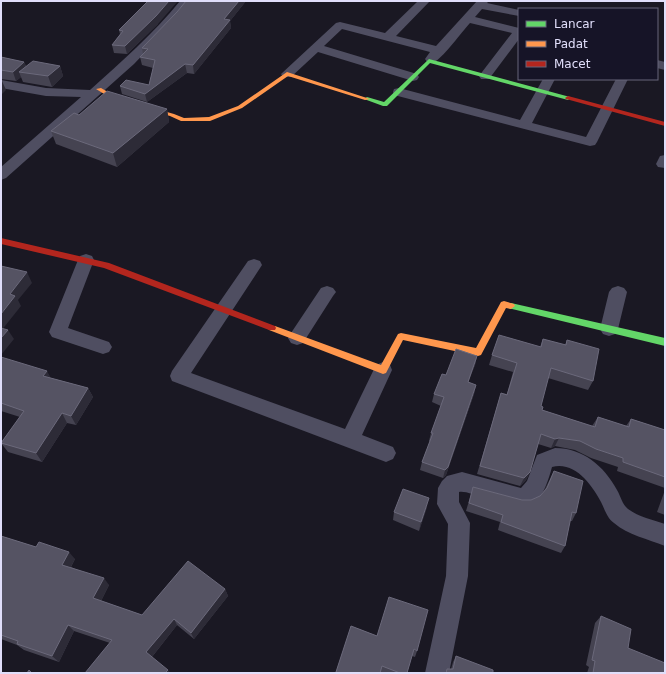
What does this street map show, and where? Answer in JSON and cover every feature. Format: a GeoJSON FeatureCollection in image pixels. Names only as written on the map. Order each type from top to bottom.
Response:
{"type":"FeatureCollection","features":[{"type":"Feature","properties":{"kind":"street"},"geometry":{"type":"LineString","coordinates":[[1,175],[97,92],[130,61],[173,17],[186,1]]}},
{"type":"Feature","properties":{"kind":"street"},"geometry":{"type":"LineString","coordinates":[[388,37],[424,1]]}},
{"type":"Feature","properties":{"kind":"street"},"geometry":{"type":"LineString","coordinates":[[287,74],[385,105],[429,61],[482,3],[518,13]]}},
{"type":"Feature","properties":{"kind":"street"},"geometry":{"type":"LineString","coordinates":[[468,19],[518,31]]}},
{"type":"Feature","properties":{"kind":"street"},"geometry":{"type":"LineString","coordinates":[[1,84],[46,92],[97,92],[116,99],[172,114],[183,120],[210,119],[240,106],[287,74],[340,24],[439,50]]}},
{"type":"Feature","properties":{"kind":"street"},"geometry":{"type":"LineString","coordinates":[[485,76],[518,32]]}},
{"type":"Feature","properties":{"kind":"street"},"geometry":{"type":"LineString","coordinates":[[316,48],[413,77]]}},
{"type":"Feature","properties":{"kind":"street"},"geometry":{"type":"LineString","coordinates":[[429,61],[665,124]]}},
{"type":"Feature","properties":{"kind":"street"},"geometry":{"type":"LineString","coordinates":[[524,125],[541,91],[548,80]]}},
{"type":"Feature","properties":{"kind":"street"},"geometry":{"type":"LineString","coordinates":[[399,92],[590,142],[621,80]]}},
{"type":"Feature","properties":{"kind":"street"},"geometry":{"type":"LineString","coordinates":[[665,159],[663,164],[665,164]]}},
{"type":"Feature","properties":{"kind":"street"},"geometry":{"type":"LineString","coordinates":[[1,241],[106,265],[383,370]]}},
{"type":"Feature","properties":{"kind":"street"},"geometry":{"type":"LineString","coordinates":[[86,260],[58,332],[103,347]]}},
{"type":"Feature","properties":{"kind":"street"},"geometry":{"type":"LineString","coordinates":[[254,265],[179,376],[386,453]]}},
{"type":"Feature","properties":{"kind":"street"},"geometry":{"type":"LineString","coordinates":[[297,338],[327,292]]}},
{"type":"Feature","properties":{"kind":"street"},"geometry":{"type":"LineString","coordinates":[[609,329],[618,292]]}},
{"type":"Feature","properties":{"kind":"street"},"geometry":{"type":"LineString","coordinates":[[350,440],[401,336],[478,352],[504,304],[665,342]]}},
{"type":"Feature","properties":{"kind":"street"},"geometry":{"type":"LineString","coordinates":[[437,673],[456,576],[459,523],[448,504],[449,488],[454,483],[462,482],[521,498],[528,497],[533,492],[544,460],[553,456],[564,456],[583,464],[595,474],[609,496],[616,511],[626,520],[665,535]]}},
{"type":"Feature","properties":{"kind":"building"},"geometry":{"type":"Polygon","coordinates":[[[148,1],[169,1],[125,46],[112,45],[123,31],[119,30],[148,1]]]}},
{"type":"Feature","properties":{"kind":"building"},"geometry":{"type":"Polygon","coordinates":[[[186,1],[239,1],[224,19],[230,20],[193,65],[185,64],[145,94],[120,86],[126,80],[149,85],[155,60],[140,57],[148,49],[142,48],[186,1]]]}},
{"type":"Feature","properties":{"kind":"building"},"geometry":{"type":"Polygon","coordinates":[[[1,57],[24,62],[13,72],[1,70],[1,57]]]}},
{"type":"Feature","properties":{"kind":"building"},"geometry":{"type":"Polygon","coordinates":[[[33,61],[60,66],[48,76],[19,72],[33,61]]]}},
{"type":"Feature","properties":{"kind":"building"},"geometry":{"type":"Polygon","coordinates":[[[107,91],[167,109],[113,153],[51,131],[74,113],[79,115],[107,91]]]}},
{"type":"Feature","properties":{"kind":"building"},"geometry":{"type":"Polygon","coordinates":[[[1,266],[27,272],[10,294],[15,296],[1,314],[1,266]]]}},
{"type":"Feature","properties":{"kind":"building"},"geometry":{"type":"Polygon","coordinates":[[[1,328],[8,330],[1,338],[1,328]]]}},
{"type":"Feature","properties":{"kind":"building"},"geometry":{"type":"Polygon","coordinates":[[[499,335],[541,347],[543,339],[566,345],[567,340],[599,349],[593,381],[551,368],[541,406],[543,407],[542,410],[595,427],[598,417],[629,427],[631,419],[665,430],[665,477],[623,462],[623,458],[596,449],[580,441],[559,438],[555,439],[541,434],[530,472],[524,478],[480,466],[501,393],[507,395],[517,363],[492,355],[499,335]]]}},
{"type":"Feature","properties":{"kind":"building"},"geometry":{"type":"Polygon","coordinates":[[[456,349],[477,356],[468,382],[476,385],[448,467],[445,470],[422,462],[444,397],[434,394],[442,374],[446,375],[456,349]]]}},
{"type":"Feature","properties":{"kind":"building"},"geometry":{"type":"Polygon","coordinates":[[[1,357],[47,371],[43,376],[88,388],[71,416],[62,413],[36,453],[1,443],[24,411],[1,403],[1,357]]]}},
{"type":"Feature","properties":{"kind":"building"},"geometry":{"type":"Polygon","coordinates":[[[554,471],[583,481],[576,513],[572,512],[565,546],[501,522],[503,515],[469,503],[473,487],[522,500],[531,500],[540,496],[547,488],[554,471]]]}},
{"type":"Feature","properties":{"kind":"building"},"geometry":{"type":"Polygon","coordinates":[[[403,489],[429,498],[421,522],[394,512],[403,489]]]}},
{"type":"Feature","properties":{"kind":"building"},"geometry":{"type":"Polygon","coordinates":[[[1,536],[36,547],[39,542],[69,552],[62,565],[104,578],[93,598],[142,615],[188,561],[225,589],[191,633],[174,619],[146,652],[168,670],[165,673],[85,673],[112,640],[68,625],[52,656],[17,644],[18,641],[1,635],[1,536]]]}},
{"type":"Feature","properties":{"kind":"building"},"geometry":{"type":"Polygon","coordinates":[[[389,597],[428,610],[417,651],[414,649],[407,673],[400,673],[382,666],[380,673],[336,672],[351,626],[377,636],[389,597]]]}},
{"type":"Feature","properties":{"kind":"building"},"geometry":{"type":"Polygon","coordinates":[[[601,616],[631,629],[628,648],[665,663],[665,673],[593,673],[595,661],[592,660],[601,616]]]}},
{"type":"Feature","properties":{"kind":"building"},"geometry":{"type":"Polygon","coordinates":[[[456,656],[493,670],[493,673],[446,673],[447,669],[453,669],[456,656]]]}},
{"type":"Feature","properties":{"kind":"traffic: fast"},"geometry":{"type":"LineString","coordinates":[[367,99],[385,105],[429,61],[568,98]]}},
{"type":"Feature","properties":{"kind":"traffic: fast"},"geometry":{"type":"LineString","coordinates":[[511,306],[665,342]]}},
{"type":"Feature","properties":{"kind":"traffic: slow"},"geometry":{"type":"LineString","coordinates":[[99,89],[116,99],[172,115],[183,120],[210,119],[240,107],[287,74],[367,99]]}},
{"type":"Feature","properties":{"kind":"traffic: slow"},"geometry":{"type":"LineString","coordinates":[[272,328],[383,370],[401,336],[478,352],[504,304],[511,306]]}},
{"type":"Feature","properties":{"kind":"traffic: jam"},"geometry":{"type":"LineString","coordinates":[[568,98],[665,124]]}},
{"type":"Feature","properties":{"kind":"traffic: jam"},"geometry":{"type":"LineString","coordinates":[[1,241],[106,265],[272,328]]}}]}
